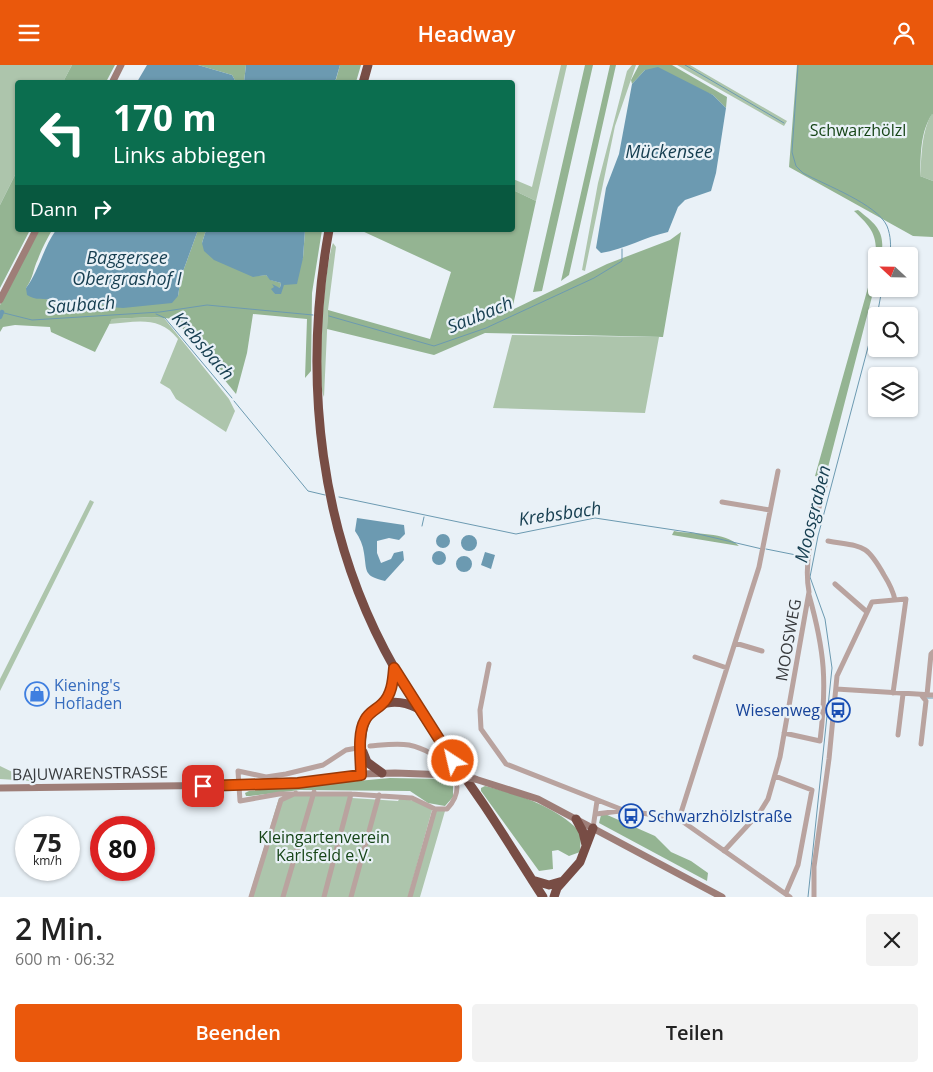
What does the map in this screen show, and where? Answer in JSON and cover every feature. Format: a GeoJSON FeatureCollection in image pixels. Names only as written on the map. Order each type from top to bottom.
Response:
{"type":"FeatureCollection","features":[{"type":"Feature","properties":{"kind":"highway"},"geometry":{"type":"LineString","coordinates":[[364,80],[368,65]]}},
{"type":"Feature","properties":{"kind":"highway"},"geometry":{"type":"LineString","coordinates":[[329,232],[319,296],[316,339],[317,397],[322,448],[336,520],[349,565],[371,622],[394,668],[418,708],[543,897]]}},
{"type":"Feature","properties":{"kind":"highway"},"geometry":{"type":"LineString","coordinates":[[382,705],[391,690],[394,668]]}},
{"type":"Feature","properties":{"kind":"highway"},"geometry":{"type":"LineString","coordinates":[[361,775],[362,733],[365,719],[374,708],[404,702],[418,708]]}},
{"type":"Feature","properties":{"kind":"highway"},"geometry":{"type":"LineString","coordinates":[[363,748],[367,762],[382,773]]}},
{"type":"Feature","properties":{"kind":"highway"},"geometry":{"type":"LineString","coordinates":[[576,819],[583,832],[586,845]]}},
{"type":"Feature","properties":{"kind":"highway"},"geometry":{"type":"LineString","coordinates":[[554,897],[563,881],[580,862],[593,828]]}},
{"type":"Feature","properties":{"kind":"highway"},"geometry":{"type":"LineString","coordinates":[[532,880],[549,885],[563,881]]}},
{"type":"Feature","properties":{"kind":"main road"},"geometry":{"type":"LineString","coordinates":[[114,80],[121,65]]}},
{"type":"Feature","properties":{"kind":"main road"},"geometry":{"type":"LineString","coordinates":[[0,300],[35,232]]}},
{"type":"Feature","properties":{"kind":"main road","name":"BAJUWARENSTRASSE"},"geometry":{"type":"LineString","coordinates":[[0,788],[298,783],[382,773],[450,775],[475,779],[538,799],[722,897]]}},
{"type":"Feature","properties":{"kind":"street"},"geometry":{"type":"LineString","coordinates":[[679,819],[763,549],[778,471]]}},
{"type":"Feature","properties":{"kind":"street","name":"MOOSWEG"},"geometry":{"type":"LineString","coordinates":[[724,851],[763,808],[775,776],[809,592],[806,576],[807,558],[827,479]]}},
{"type":"Feature","properties":{"kind":"street"},"geometry":{"type":"LineString","coordinates":[[722,502],[770,510]]}},
{"type":"Feature","properties":{"kind":"street"},"geometry":{"type":"LineString","coordinates":[[828,541],[858,546],[872,553],[894,591],[895,600]]}},
{"type":"Feature","properties":{"kind":"street"},"geometry":{"type":"LineString","coordinates":[[835,584],[867,612]]}},
{"type":"Feature","properties":{"kind":"street"},"geometry":{"type":"LineString","coordinates":[[784,733],[820,741],[824,707],[824,661],[809,592]]}},
{"type":"Feature","properties":{"kind":"street"},"geometry":{"type":"LineString","coordinates":[[814,897],[814,867],[829,759],[837,677],[872,602],[906,599],[893,693]]}},
{"type":"Feature","properties":{"kind":"street"},"geometry":{"type":"LineString","coordinates":[[806,607],[813,607]]}},
{"type":"Feature","properties":{"kind":"street"},"geometry":{"type":"LineString","coordinates":[[735,643],[762,651]]}},
{"type":"Feature","properties":{"kind":"street"},"geometry":{"type":"LineString","coordinates":[[921,744],[931,655],[933,652]]}},
{"type":"Feature","properties":{"kind":"street"},"geometry":{"type":"LineString","coordinates":[[695,657],[727,668]]}},
{"type":"Feature","properties":{"kind":"street"},"geometry":{"type":"LineString","coordinates":[[489,665],[480,710],[481,729],[506,764],[623,810],[679,819],[788,895],[802,852],[812,790],[775,776]]}},
{"type":"Feature","properties":{"kind":"street"},"geometry":{"type":"LineString","coordinates":[[836,689],[927,695]]}},
{"type":"Feature","properties":{"kind":"street"},"geometry":{"type":"LineString","coordinates":[[898,735],[902,694]]}},
{"type":"Feature","properties":{"kind":"street"},"geometry":{"type":"LineString","coordinates":[[407,745],[420,748],[447,765],[456,779],[458,792],[455,801],[447,809],[435,809],[412,798],[351,793],[296,793],[260,796],[240,801],[240,785],[238,771],[266,777],[286,774],[323,765],[340,753],[363,748],[407,745]]}},
{"type":"Feature","properties":{"kind":"street"},"geometry":{"type":"LineString","coordinates":[[251,897],[281,800],[296,793]]}},
{"type":"Feature","properties":{"kind":"street"},"geometry":{"type":"LineString","coordinates":[[284,897],[314,793]]}},
{"type":"Feature","properties":{"kind":"street"},"geometry":{"type":"LineString","coordinates":[[324,897],[351,793]]}},
{"type":"Feature","properties":{"kind":"street"},"geometry":{"type":"LineString","coordinates":[[351,897],[379,795]]}},
{"type":"Feature","properties":{"kind":"street"},"geometry":{"type":"LineString","coordinates":[[593,828],[597,801]]}},
{"type":"Feature","properties":{"kind":"street"},"geometry":{"type":"LineString","coordinates":[[410,897],[435,809]]}},
{"type":"Feature","properties":{"kind":"street"},"geometry":{"type":"LineString","coordinates":[[596,814],[623,810]]}},
{"type":"Feature","properties":{"kind":"green space"},"geometry":{"type":"Polygon","coordinates":[[[0,65],[72,65],[64,80],[15,80],[15,175],[0,205],[0,65]]]}},
{"type":"Feature","properties":{"kind":"green space"},"geometry":{"type":"Polygon","coordinates":[[[72,65],[115,65],[107,80],[64,80],[72,65]]]}},
{"type":"Feature","properties":{"kind":"green space"},"geometry":{"type":"Polygon","coordinates":[[[198,65],[246,65],[244,80],[235,80],[232,75],[198,65]]]}},
{"type":"Feature","properties":{"kind":"green space"},"geometry":{"type":"Polygon","coordinates":[[[340,65],[361,65],[357,80],[336,80],[340,65]]]}},
{"type":"Feature","properties":{"kind":"green space"},"geometry":{"type":"Polygon","coordinates":[[[561,65],[567,65],[536,201],[515,191],[515,180],[532,187],[561,65]]]}},
{"type":"Feature","properties":{"kind":"green space"},"geometry":{"type":"Polygon","coordinates":[[[585,65],[593,65],[542,291],[533,292],[585,65]]]}},
{"type":"Feature","properties":{"kind":"green space"},"geometry":{"type":"Polygon","coordinates":[[[610,65],[616,65],[569,275],[561,281],[610,65]]]}},
{"type":"Feature","properties":{"kind":"green space"},"geometry":{"type":"Polygon","coordinates":[[[632,65],[636,65],[615,126],[585,271],[582,270],[598,183],[627,71],[632,65]]]}},
{"type":"Feature","properties":{"kind":"green space"},"geometry":{"type":"Polygon","coordinates":[[[639,65],[672,65],[727,97],[726,108],[713,95],[645,70],[632,84],[631,80],[639,65]]]}},
{"type":"Feature","properties":{"kind":"green space"},"geometry":{"type":"Polygon","coordinates":[[[677,65],[690,65],[787,121],[784,126],[677,65]]]}},
{"type":"Feature","properties":{"kind":"green space","name":"Schwarzhölzl"},"geometry":{"type":"Polygon","coordinates":[[[797,65],[933,65],[933,115],[928,121],[923,136],[920,176],[933,181],[933,237],[913,236],[789,167],[797,65]]]}},
{"type":"Feature","properties":{"kind":"green space"},"geometry":{"type":"Polygon","coordinates":[[[932,113],[933,181],[920,176],[924,136],[932,113]]]}},
{"type":"Feature","properties":{"kind":"green space"},"geometry":{"type":"Polygon","coordinates":[[[15,175],[15,232],[29,232],[0,288],[0,205],[15,175]]]}},
{"type":"Feature","properties":{"kind":"green space"},"geometry":{"type":"Polygon","coordinates":[[[515,191],[536,201],[512,310],[607,264],[670,240],[681,232],[663,337],[485,333],[434,355],[327,329],[328,310],[430,339],[451,272],[364,232],[515,232],[515,191]]]}},
{"type":"Feature","properties":{"kind":"green space"},"geometry":{"type":"Polygon","coordinates":[[[858,210],[875,224],[881,235],[882,247],[876,247],[869,227],[854,211],[858,210]]]}},
{"type":"Feature","properties":{"kind":"green space"},"geometry":{"type":"Polygon","coordinates":[[[38,232],[51,232],[26,288],[41,297],[59,303],[77,306],[86,305],[94,301],[110,307],[178,296],[181,277],[197,232],[205,232],[202,243],[253,276],[266,275],[271,280],[281,283],[280,287],[303,258],[305,232],[322,232],[312,293],[311,371],[305,378],[307,319],[253,314],[247,353],[236,394],[175,319],[152,317],[112,319],[95,352],[51,332],[50,327],[15,325],[3,327],[0,332],[0,305],[38,232]],[[274,287],[275,294],[280,288],[274,287]]]}},
{"type":"Feature","properties":{"kind":"green space"},"geometry":{"type":"Polygon","coordinates":[[[333,243],[336,247],[328,310],[324,397],[320,368],[322,321],[327,273],[333,243]]]}},
{"type":"Feature","properties":{"kind":"green space"},"geometry":{"type":"Polygon","coordinates":[[[868,287],[868,297],[872,297],[825,479],[815,476],[868,287]]]}},
{"type":"Feature","properties":{"kind":"green space"},"geometry":{"type":"Polygon","coordinates":[[[164,318],[229,399],[235,411],[226,432],[176,399],[170,389],[160,383],[178,339],[171,331],[155,323],[109,324],[112,319],[164,318]]]}},
{"type":"Feature","properties":{"kind":"green space"},"geometry":{"type":"Polygon","coordinates":[[[512,335],[659,337],[645,413],[493,408],[512,335]]]}},
{"type":"Feature","properties":{"kind":"green space"},"geometry":{"type":"Polygon","coordinates":[[[90,500],[94,502],[0,691],[0,679],[90,500]]]}},
{"type":"Feature","properties":{"kind":"green space"},"geometry":{"type":"Polygon","coordinates":[[[674,531],[718,536],[733,541],[739,546],[672,535],[674,531]]]}},
{"type":"Feature","properties":{"kind":"green space"},"geometry":{"type":"Polygon","coordinates":[[[0,766],[31,781],[0,779],[0,766]]]}},
{"type":"Feature","properties":{"kind":"green space"},"geometry":{"type":"Polygon","coordinates":[[[390,778],[444,779],[453,786],[453,797],[445,806],[428,803],[410,791],[300,790],[250,796],[246,796],[245,793],[249,791],[390,778]]]}},
{"type":"Feature","properties":{"kind":"green space"},"geometry":{"type":"Polygon","coordinates":[[[485,786],[536,803],[561,816],[581,833],[580,852],[569,856],[558,850],[552,851],[553,869],[539,871],[481,791],[481,788],[485,786]]]}},
{"type":"Feature","properties":{"kind":"green space","name":"Kleingartenverein Karlsfeld e.V."},"geometry":{"type":"Polygon","coordinates":[[[352,795],[352,798],[398,801],[400,798],[420,802],[432,810],[408,897],[249,897],[279,798],[289,796],[352,795]]]}},
{"type":"Feature","properties":{"kind":"green space"},"geometry":{"type":"Polygon","coordinates":[[[436,810],[445,811],[420,897],[411,897],[436,810]]]}},
{"type":"Feature","properties":{"kind":"green space"},"geometry":{"type":"Polygon","coordinates":[[[605,814],[655,836],[671,852],[691,861],[708,873],[707,881],[599,823],[601,815],[605,814]]]}},
{"type":"Feature","properties":{"kind":"water"},"geometry":{"type":"Polygon","coordinates":[[[147,65],[198,65],[232,75],[235,80],[138,80],[147,65]]]}},
{"type":"Feature","properties":{"kind":"water"},"geometry":{"type":"Polygon","coordinates":[[[246,65],[340,65],[336,80],[244,80],[246,65]]]}},
{"type":"Feature","properties":{"kind":"water","name":"Mückensee"},"geometry":{"type":"Polygon","coordinates":[[[658,67],[713,95],[726,108],[716,173],[711,191],[685,200],[678,207],[668,232],[601,253],[596,248],[606,188],[619,154],[632,84],[645,70],[658,67]]]}},
{"type":"Feature","properties":{"kind":"water","name":"Baggersee Obergrashof I"},"geometry":{"type":"Polygon","coordinates":[[[55,232],[197,232],[181,277],[178,296],[172,303],[123,308],[110,307],[94,301],[77,308],[54,300],[37,299],[27,295],[26,288],[55,232]]]}},
{"type":"Feature","properties":{"kind":"water"},"geometry":{"type":"Polygon","coordinates":[[[205,232],[305,232],[303,258],[297,284],[284,285],[281,294],[275,294],[271,289],[274,287],[272,284],[280,288],[281,283],[270,280],[266,275],[253,277],[214,260],[204,251],[202,243],[205,232]]]}},
{"type":"Feature","properties":{"kind":"water"},"geometry":{"type":"Polygon","coordinates":[[[357,518],[404,525],[405,534],[399,540],[389,538],[377,541],[377,553],[381,563],[391,559],[394,553],[403,551],[404,560],[385,581],[369,575],[367,572],[364,550],[355,531],[357,518]]]}},
{"type":"Feature","properties":{"kind":"water"},"geometry":{"type":"Polygon","coordinates":[[[440,534],[446,534],[450,541],[446,548],[440,548],[436,544],[436,538],[440,534]]]}},
{"type":"Feature","properties":{"kind":"water"},"geometry":{"type":"Polygon","coordinates":[[[466,535],[472,535],[477,540],[475,549],[466,551],[461,546],[461,540],[466,535]]]}},
{"type":"Feature","properties":{"kind":"water"},"geometry":{"type":"Polygon","coordinates":[[[436,551],[442,551],[446,558],[442,565],[436,565],[432,561],[432,555],[436,551]]]}},
{"type":"Feature","properties":{"kind":"water"},"geometry":{"type":"Polygon","coordinates":[[[485,552],[495,555],[491,569],[481,565],[485,552]]]}},
{"type":"Feature","properties":{"kind":"water"},"geometry":{"type":"Polygon","coordinates":[[[461,556],[467,556],[472,561],[470,570],[461,572],[456,567],[456,561],[461,556]]]}},
{"type":"Feature","properties":{"kind":"waterway"},"geometry":{"type":"LineString","coordinates":[[685,65],[784,123]]}},
{"type":"Feature","properties":{"kind":"waterway","name":"Moosgraben"},"geometry":{"type":"LineString","coordinates":[[798,65],[792,152],[796,166],[803,173],[850,196],[873,210],[887,226],[891,247]]}},
{"type":"Feature","properties":{"kind":"waterway","name":"Saubach"},"geometry":{"type":"LineString","coordinates":[[329,316],[434,346],[486,328],[594,278],[622,261],[622,249]]}},
{"type":"Feature","properties":{"kind":"waterway","name":"Moosgraben"},"geometry":{"type":"LineString","coordinates":[[879,307],[881,297]]}},
{"type":"Feature","properties":{"kind":"waterway","name":"Krebsbach"},"geometry":{"type":"LineString","coordinates":[[0,312],[32,320],[160,312],[207,305],[313,315]]}},
{"type":"Feature","properties":{"kind":"waterway","name":"Saubach"},"geometry":{"type":"LineString","coordinates":[[0,317],[2,312]]}},
{"type":"Feature","properties":{"kind":"waterway","name":"Krebsbach"},"geometry":{"type":"LineString","coordinates":[[156,314],[165,318],[232,398]]}},
{"type":"Feature","properties":{"kind":"waterway","name":"Moosgraben"},"geometry":{"type":"LineString","coordinates":[[808,897],[832,668],[825,619],[810,577],[818,536],[868,347]]}},
{"type":"Feature","properties":{"kind":"waterway","name":"Krebsbach"},"geometry":{"type":"LineString","coordinates":[[234,401],[308,491],[325,495]]}},
{"type":"Feature","properties":{"kind":"waterway","name":"Krebsbach"},"geometry":{"type":"LineString","coordinates":[[339,497],[516,534],[595,518],[694,533],[762,549]]}},
{"type":"Feature","properties":{"kind":"waterway"},"geometry":{"type":"LineString","coordinates":[[422,526],[424,517]]}},
{"type":"Feature","properties":{"kind":"waterway","name":"Krebsbach"},"geometry":{"type":"LineString","coordinates":[[766,549],[806,557]]}},
{"type":"Feature","properties":{"kind":"waterway","name":"Krebsbach"},"geometry":{"type":"LineString","coordinates":[[926,698],[933,698]]}},
{"type":"Feature","properties":{"kind":"place","name":"Kiening's Hofladen"},"geometry":{"type":"Point","coordinates":[37,694]}},
{"type":"Feature","properties":{"kind":"place","name":"Wiesenweg"},"geometry":{"type":"Point","coordinates":[838,710]}},
{"type":"Feature","properties":{"kind":"place","name":"Schwarzhölzlstraße"},"geometry":{"type":"Point","coordinates":[631,816]}},
{"type":"Feature","properties":{"kind":"route"},"geometry":{"type":"LineString","coordinates":[[203,786],[298,783],[361,775],[363,725],[365,719],[374,708],[382,705],[388,696],[393,683],[394,668],[453,761]]}}]}
